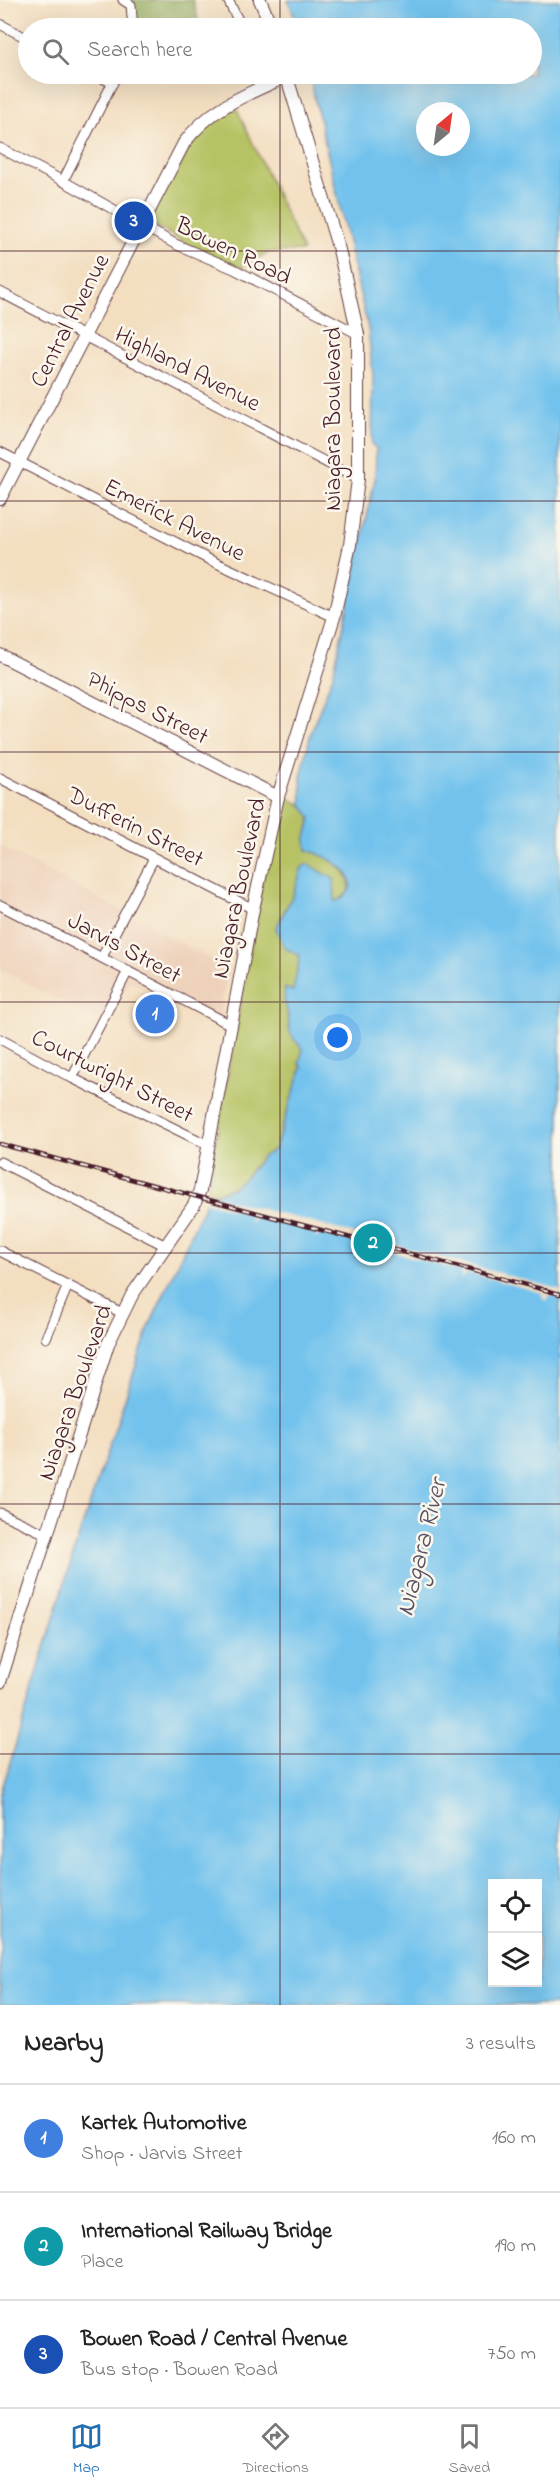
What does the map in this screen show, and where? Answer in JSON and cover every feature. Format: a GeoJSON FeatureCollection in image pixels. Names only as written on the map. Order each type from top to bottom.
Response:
{"type":"FeatureCollection","features":[{"type":"Feature","properties":{"kind":"main road"},"geometry":{"type":"LineString","coordinates":[[260,0],[268,18]]}},
{"type":"Feature","properties":{"kind":"main road","name":"Central Avenue"},"geometry":{"type":"LineString","coordinates":[[0,499],[184,143],[198,125],[216,110],[269,84]]}},
{"type":"Feature","properties":{"kind":"main road","name":"Niagara Boulevard"},"geometry":{"type":"LineString","coordinates":[[0,1682],[108,1344],[122,1313],[194,1205],[200,1190],[278,797],[334,617],[350,545],[358,479],[358,334],[339,250],[290,84]]}},
{"type":"Feature","properties":{"kind":"main road","name":"Phipps Street"},"geometry":{"type":"LineString","coordinates":[[0,655],[278,797]]}},
{"type":"Feature","properties":{"kind":"street"},"geometry":{"type":"LineString","coordinates":[[123,0],[131,5],[132,18]]}},
{"type":"Feature","properties":{"kind":"street"},"geometry":{"type":"LineString","coordinates":[[228,0],[237,18]]}},
{"type":"Feature","properties":{"kind":"street"},"geometry":{"type":"LineString","coordinates":[[0,24],[18,34]]}},
{"type":"Feature","properties":{"kind":"street"},"geometry":{"type":"LineString","coordinates":[[63,181],[112,84]]}},
{"type":"Feature","properties":{"kind":"street","name":"Bowen Road"},"geometry":{"type":"LineString","coordinates":[[0,148],[175,244],[234,269],[358,334]]}},
{"type":"Feature","properties":{"kind":"street","name":"Highland Avenue"},"geometry":{"type":"LineString","coordinates":[[0,292],[358,479]]}},
{"type":"Feature","properties":{"kind":"street","name":"Emerick Avenue"},"geometry":{"type":"LineString","coordinates":[[0,452],[210,560],[334,617]]}},
{"type":"Feature","properties":{"kind":"street","name":"Dufferin Street"},"geometry":{"type":"LineString","coordinates":[[0,778],[254,909]]}},
{"type":"Feature","properties":{"kind":"street"},"geometry":{"type":"LineString","coordinates":[[102,957],[154,858]]}},
{"type":"Feature","properties":{"kind":"street","name":"Jarvis Street"},"geometry":{"type":"LineString","coordinates":[[0,905],[231,1025]]}},
{"type":"Feature","properties":{"kind":"street"},"geometry":{"type":"LineString","coordinates":[[72,1078],[128,971]]}},
{"type":"Feature","properties":{"kind":"street","name":"Courtwright Street"},"geometry":{"type":"LineString","coordinates":[[0,1039],[72,1078],[208,1145]]}},
{"type":"Feature","properties":{"kind":"street"},"geometry":{"type":"LineString","coordinates":[[0,1162],[166,1246]]}},
{"type":"Feature","properties":{"kind":"street"},"geometry":{"type":"LineString","coordinates":[[0,1251],[122,1313]]}},
{"type":"Feature","properties":{"kind":"street"},"geometry":{"type":"LineString","coordinates":[[46,1338],[68,1285]]}},
{"type":"Feature","properties":{"kind":"street"},"geometry":{"type":"LineString","coordinates":[[0,1513],[48,1535]]}},
{"type":"Feature","properties":{"kind":"shaded area"},"geometry":{"type":"Polygon","coordinates":[[[0,846],[230,969],[219,1028],[130,980],[105,1025],[0,969],[0,846]]]}},
{"type":"Feature","properties":{"kind":"green space"},"geometry":{"type":"Polygon","coordinates":[[[127,0],[193,0],[198,18],[131,18],[127,0]]]}},
{"type":"Feature","properties":{"kind":"green space"},"geometry":{"type":"Polygon","coordinates":[[[236,107],[303,251],[269,252],[235,270],[146,221],[195,138],[216,119],[236,107]]]}},
{"type":"Feature","properties":{"kind":"green space"},"geometry":{"type":"Polygon","coordinates":[[[282,795],[302,805],[311,818],[306,838],[346,874],[349,892],[338,901],[334,901],[334,879],[302,867],[294,893],[276,928],[285,944],[300,956],[293,991],[286,989],[288,1022],[293,1035],[304,1048],[299,1064],[302,1067],[275,1149],[232,1188],[217,1193],[207,1192],[266,860],[282,795]]]}},
{"type":"Feature","properties":{"kind":"water","name":"Niagara River"},"geometry":{"type":"Polygon","coordinates":[[[288,0],[560,0],[560,2005],[0,2005],[0,1796],[77,1542],[149,1327],[208,1197],[232,1188],[245,1178],[262,1157],[275,1149],[302,1067],[299,1064],[303,1049],[291,1034],[284,998],[285,988],[293,991],[300,956],[285,948],[276,928],[294,893],[302,867],[308,864],[334,879],[335,901],[347,894],[351,883],[349,876],[337,864],[307,850],[306,838],[311,818],[302,805],[301,777],[311,732],[333,675],[375,479],[376,448],[372,445],[373,376],[368,328],[311,84],[542,84],[542,18],[295,18],[288,0]]]}},
{"type":"Feature","properties":{"kind":"pier"},"geometry":{"type":"Polygon","coordinates":[[[207,1194],[560,1290],[560,1298],[550,1295],[545,1301],[542,1297],[543,1293],[467,1272],[462,1279],[462,1271],[385,1250],[381,1256],[380,1249],[320,1232],[316,1239],[315,1231],[254,1215],[250,1224],[250,1213],[203,1201],[207,1194]]]}},
{"type":"Feature","properties":{"kind":"railway"},"geometry":{"type":"LineString","coordinates":[[0,1144],[560,1294]]}},
{"type":"Feature","properties":{"kind":"place","name":"Bowen Road / Central Avenue"},"geometry":{"type":"Point","coordinates":[134,221]}},
{"type":"Feature","properties":{"kind":"place","name":"Kartek Automotive"},"geometry":{"type":"Point","coordinates":[155,1014]}},
{"type":"Feature","properties":{"kind":"place","name":"International Railway Bridge"},"geometry":{"type":"Point","coordinates":[373,1243]}}]}
